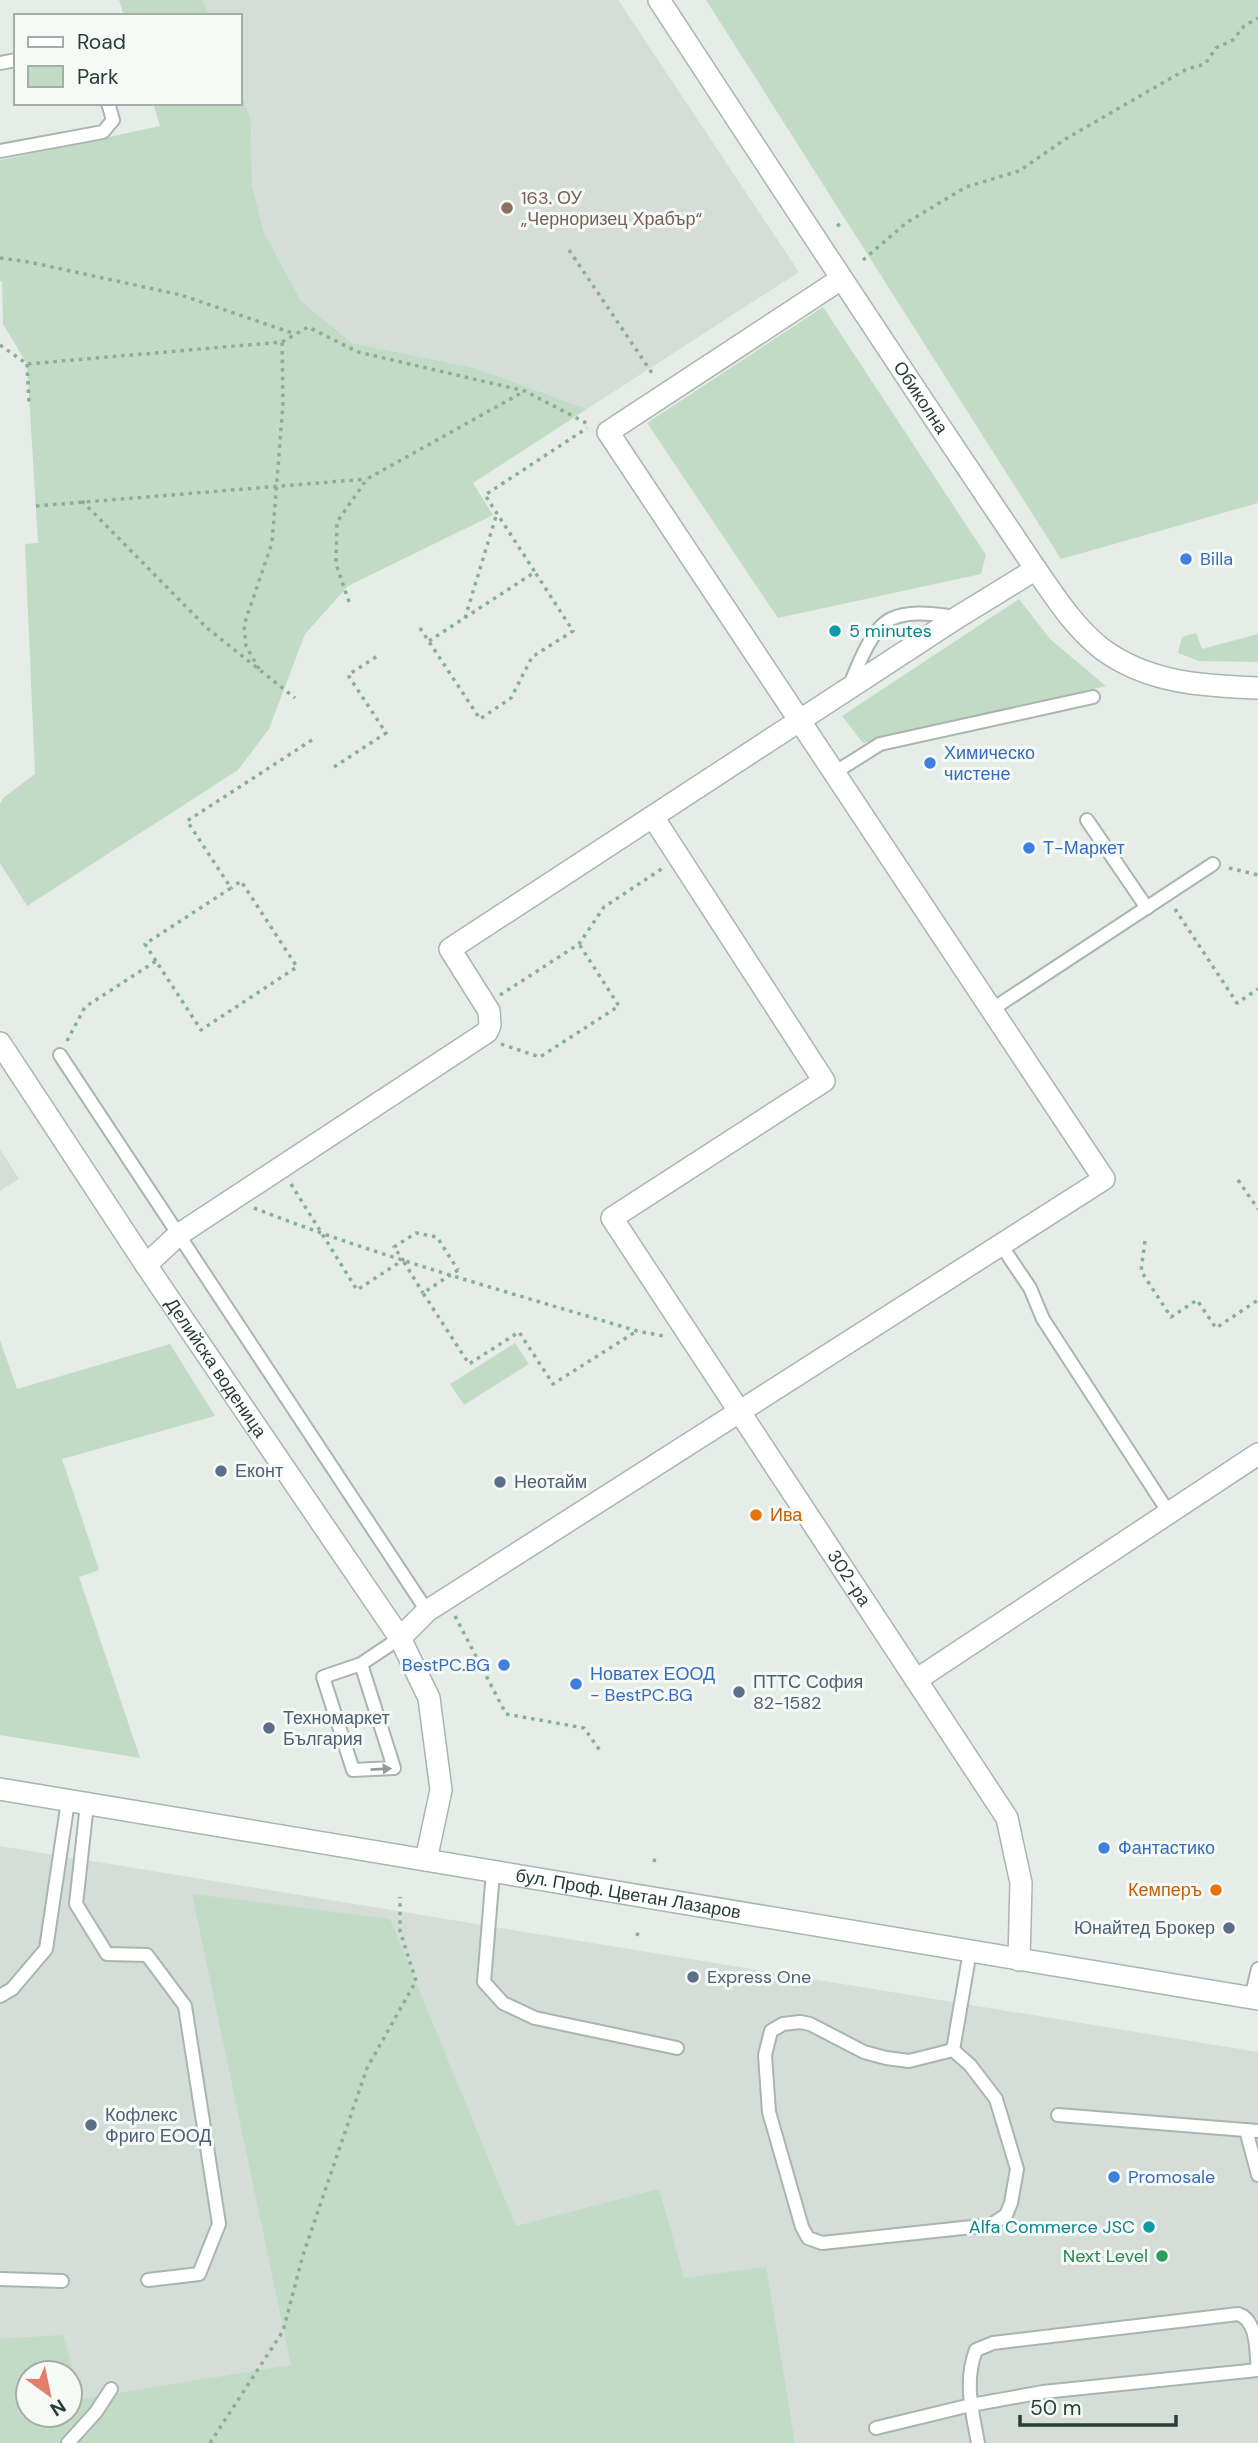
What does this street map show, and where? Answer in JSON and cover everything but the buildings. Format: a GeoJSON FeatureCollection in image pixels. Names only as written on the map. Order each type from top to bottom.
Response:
{"type":"FeatureCollection","features":[{"type":"Feature","properties":{"kind":"street","name":"Обиколна"},"geometry":{"type":"LineString","coordinates":[[659,0],[841,279],[1036,569],[1077,625],[1103,649],[1154,676],[1201,686],[1258,688]]}},
{"type":"Feature","properties":{"kind":"street"},"geometry":{"type":"LineString","coordinates":[[400,1637],[427,1611],[1104,1179],[800,721],[599,428],[665,394],[841,279]]}},
{"type":"Feature","properties":{"kind":"street"},"geometry":{"type":"LineString","coordinates":[[146,1265],[178,1235],[481,1037],[490,1025],[490,1018],[485,1005],[450,950],[958,617],[1036,569]]}},
{"type":"Feature","properties":{"kind":"street"},"geometry":{"type":"LineString","coordinates":[[653,817],[679,857]]}},
{"type":"Feature","properties":{"kind":"street","name":"302-ра"},"geometry":{"type":"LineString","coordinates":[[679,857],[824,1081],[612,1218],[1007,1818],[1021,1883],[1019,1960]]}},
{"type":"Feature","properties":{"kind":"street","name":"Делийска воденица"},"geometry":{"type":"LineString","coordinates":[[0,1043],[146,1265],[400,1637],[429,1698],[442,1790],[426,1860]]}},
{"type":"Feature","properties":{"kind":"street"},"geometry":{"type":"LineString","coordinates":[[916,1680],[1258,1454]]}},
{"type":"Feature","properties":{"kind":"street","name":"бул. Проф. Цветан Лазаров"},"geometry":{"type":"LineString","coordinates":[[0,1789],[1255,1998]]}},
{"type":"Feature","properties":{"kind":"lane"},"geometry":{"type":"LineString","coordinates":[[0,151],[103,132],[113,120],[109,105]]}},
{"type":"Feature","properties":{"kind":"lane"},"geometry":{"type":"LineString","coordinates":[[848,689],[864,651],[891,619],[914,614],[958,617]]}},
{"type":"Feature","properties":{"kind":"lane"},"geometry":{"type":"LineString","coordinates":[[834,773],[880,744],[1093,697]]}},
{"type":"Feature","properties":{"kind":"lane"},"geometry":{"type":"LineString","coordinates":[[1087,820],[1147,908]]}},
{"type":"Feature","properties":{"kind":"lane"},"geometry":{"type":"LineString","coordinates":[[991,1010],[1213,864]]}},
{"type":"Feature","properties":{"kind":"lane"},"geometry":{"type":"LineString","coordinates":[[60,1055],[427,1611]]}},
{"type":"Feature","properties":{"kind":"lane"},"geometry":{"type":"LineString","coordinates":[[1001,1245],[1030,1287],[1043,1319],[1169,1513]]}},
{"type":"Feature","properties":{"kind":"lane"},"geometry":{"type":"LineString","coordinates":[[361,1664],[394,1768],[353,1770],[323,1677],[361,1664],[400,1637]]}},
{"type":"Feature","properties":{"kind":"lane"},"geometry":{"type":"LineString","coordinates":[[0,1996],[12,1989],[46,1949],[78,1802]]}},
{"type":"Feature","properties":{"kind":"lane"},"geometry":{"type":"LineString","coordinates":[[78,1802],[76,1904],[107,1954],[147,1955],[185,2006],[219,2224],[199,2274],[148,2280]]}},
{"type":"Feature","properties":{"kind":"lane"},"geometry":{"type":"LineString","coordinates":[[493,1872],[484,1982],[503,2003],[535,2018],[677,2048]]}},
{"type":"Feature","properties":{"kind":"lane"},"geometry":{"type":"LineString","coordinates":[[953,2050],[970,1951]]}},
{"type":"Feature","properties":{"kind":"lane"},"geometry":{"type":"LineString","coordinates":[[1255,1998],[1258,1969]]}},
{"type":"Feature","properties":{"kind":"lane"},"geometry":{"type":"LineString","coordinates":[[783,2024],[810,2024],[864,2052],[909,2061],[953,2050],[970,2065],[996,2099],[1017,2169],[1006,2215],[991,2225],[822,2243],[808,2238],[802,2227],[769,2112],[765,2056],[771,2031],[783,2024]]}},
{"type":"Feature","properties":{"kind":"lane"},"geometry":{"type":"LineString","coordinates":[[1058,2115],[1252,2131],[1258,2175]]}},
{"type":"Feature","properties":{"kind":"lane"},"geometry":{"type":"LineString","coordinates":[[0,2279],[62,2281]]}},
{"type":"Feature","properties":{"kind":"lane"},"geometry":{"type":"LineString","coordinates":[[876,2428],[971,2405],[1043,2392],[1258,2370],[1251,2323],[1247,2317],[1238,2315],[993,2343],[976,2350],[968,2383],[971,2405],[978,2443]]}},
{"type":"Feature","properties":{"kind":"lane"},"geometry":{"type":"LineString","coordinates":[[68,2443],[96,2412],[111,2389]]}},
{"type":"Feature","properties":{"kind":"path"},"geometry":{"type":"LineString","coordinates":[[863,260],[906,223],[966,187],[1018,171],[1067,138],[1187,68],[1205,64],[1216,48],[1233,40],[1244,26],[1258,18]]}},
{"type":"Feature","properties":{"kind":"path"},"geometry":{"type":"LineString","coordinates":[[569,250],[665,394]]}},
{"type":"Feature","properties":{"kind":"path"},"geometry":{"type":"LineString","coordinates":[[0,258],[181,295],[295,334]]}},
{"type":"Feature","properties":{"kind":"path"},"geometry":{"type":"LineString","coordinates":[[0,345],[27,364],[282,342],[308,327],[358,352],[525,391],[599,428]]}},
{"type":"Feature","properties":{"kind":"path"},"geometry":{"type":"LineString","coordinates":[[259,670],[247,646],[244,625],[272,543],[283,404],[282,342]]}},
{"type":"Feature","properties":{"kind":"path"},"geometry":{"type":"LineString","coordinates":[[27,364],[29,404]]}},
{"type":"Feature","properties":{"kind":"path"},"geometry":{"type":"LineString","coordinates":[[36,506],[367,479],[525,391]]}},
{"type":"Feature","properties":{"kind":"path"},"geometry":{"type":"LineString","coordinates":[[420,628],[480,719],[511,698],[532,657],[573,631],[485,495],[599,428]]}},
{"type":"Feature","properties":{"kind":"path"},"geometry":{"type":"LineString","coordinates":[[349,602],[336,564],[337,522],[367,479]]}},
{"type":"Feature","properties":{"kind":"path"},"geometry":{"type":"LineString","coordinates":[[82,501],[207,628],[295,698]]}},
{"type":"Feature","properties":{"kind":"path"},"geometry":{"type":"LineString","coordinates":[[465,618],[496,513]]}},
{"type":"Feature","properties":{"kind":"path"},"geometry":{"type":"LineString","coordinates":[[429,641],[535,572]]}},
{"type":"Feature","properties":{"kind":"path"},"geometry":{"type":"LineString","coordinates":[[334,767],[386,733],[348,675],[379,655]]}},
{"type":"Feature","properties":{"kind":"path"},"geometry":{"type":"LineString","coordinates":[[230,888],[187,821],[315,738]]}},
{"type":"Feature","properties":{"kind":"path"},"geometry":{"type":"LineString","coordinates":[[485,1005],[579,944],[604,907],[679,857]]}},
{"type":"Feature","properties":{"kind":"path"},"geometry":{"type":"LineString","coordinates":[[1213,864],[1258,875]]}},
{"type":"Feature","properties":{"kind":"path"},"geometry":{"type":"LineString","coordinates":[[241,881],[297,967],[201,1030],[156,961],[145,944],[241,881]]}},
{"type":"Feature","properties":{"kind":"path"},"geometry":{"type":"LineString","coordinates":[[1166,895],[1237,1003],[1258,989]]}},
{"type":"Feature","properties":{"kind":"path"},"geometry":{"type":"LineString","coordinates":[[481,1037],[540,1057],[619,1006],[579,944]]}},
{"type":"Feature","properties":{"kind":"path"},"geometry":{"type":"LineString","coordinates":[[60,1055],[85,1007],[156,961]]}},
{"type":"Feature","properties":{"kind":"path"},"geometry":{"type":"LineString","coordinates":[[281,1168],[357,1290],[403,1261]]}},
{"type":"Feature","properties":{"kind":"path"},"geometry":{"type":"LineString","coordinates":[[1238,1180],[1258,1209]]}},
{"type":"Feature","properties":{"kind":"path"},"geometry":{"type":"LineString","coordinates":[[233,1199],[322,1234],[403,1261],[637,1331],[694,1342]]}},
{"type":"Feature","properties":{"kind":"path"},"geometry":{"type":"LineString","coordinates":[[462,1278],[437,1237],[416,1233],[394,1247],[468,1364],[519,1332],[552,1384],[637,1331]]}},
{"type":"Feature","properties":{"kind":"path"},"geometry":{"type":"LineString","coordinates":[[1145,1241],[1141,1271],[1171,1317],[1197,1300],[1216,1328],[1258,1300]]}},
{"type":"Feature","properties":{"kind":"path"},"geometry":{"type":"LineString","coordinates":[[423,1293],[458,1270]]}},
{"type":"Feature","properties":{"kind":"path"},"geometry":{"type":"LineString","coordinates":[[446,1599],[506,1714],[584,1728],[601,1752]]}},
{"type":"Feature","properties":{"kind":"path"},"geometry":{"type":"LineString","coordinates":[[210,2443],[283,2331],[303,2255],[367,2068],[416,1981],[400,1931],[400,1897]]}},
{"type":"Feature","properties":{"kind":"path"},"geometry":{"type":"LineString","coordinates":[[637,1936],[639,1930]]}},
{"type":"Feature","properties":{"kind":"shaded area","name":"163. ОУ „Черноризец Храбър“"},"geometry":{"type":"Polygon","coordinates":[[[202,0],[618,0],[799,272],[587,409],[475,368],[352,343],[301,301],[264,232],[252,185],[251,120],[242,95],[242,14],[209,14],[202,0]]]}},
{"type":"Feature","properties":{"kind":"shaded area"},"geometry":{"type":"Polygon","coordinates":[[[0,1149],[19,1179],[0,1191],[0,1149]]]}},
{"type":"Feature","properties":{"kind":"shaded area"},"geometry":{"type":"Polygon","coordinates":[[[0,1846],[1258,2052],[1258,2443],[0,2443],[0,1846]]]}},
{"type":"Feature","properties":{"kind":"green space"},"geometry":{"type":"Polygon","coordinates":[[[119,0],[202,0],[209,14],[123,14],[119,0]]]}},
{"type":"Feature","properties":{"kind":"green space"},"geometry":{"type":"Polygon","coordinates":[[[706,0],[1258,0],[1258,503],[1061,559],[706,0]]]}},
{"type":"Feature","properties":{"kind":"green space"},"geometry":{"type":"Polygon","coordinates":[[[242,95],[251,120],[252,185],[264,232],[301,301],[352,343],[475,368],[587,409],[473,483],[493,515],[348,586],[305,634],[269,729],[238,770],[27,906],[0,863],[0,804],[3,798],[35,774],[25,544],[38,543],[27,364],[3,324],[0,281],[0,160],[160,126],[154,105],[242,105],[242,95]]]}},
{"type":"Feature","properties":{"kind":"green space"},"geometry":{"type":"Polygon","coordinates":[[[823,307],[986,555],[981,574],[778,618],[647,423],[823,307]]]}},
{"type":"Feature","properties":{"kind":"green space"},"geometry":{"type":"Polygon","coordinates":[[[1019,599],[1050,639],[1106,686],[863,743],[842,716],[1019,599]]]}},
{"type":"Feature","properties":{"kind":"green space"},"geometry":{"type":"Polygon","coordinates":[[[1196,633],[1202,649],[1258,634],[1258,662],[1199,661],[1178,653],[1182,637],[1196,633]]]}},
{"type":"Feature","properties":{"kind":"green space"},"geometry":{"type":"Polygon","coordinates":[[[0,1340],[17,1389],[170,1344],[215,1416],[62,1459],[99,1570],[79,1577],[140,1758],[0,1735],[0,1340]]]}},
{"type":"Feature","properties":{"kind":"green space"},"geometry":{"type":"Polygon","coordinates":[[[515,1343],[529,1364],[464,1405],[450,1384],[515,1343]]]}},
{"type":"Feature","properties":{"kind":"green space"},"geometry":{"type":"Polygon","coordinates":[[[192,1894],[390,1919],[516,2226],[659,2189],[684,2278],[766,2267],[795,2443],[0,2443],[0,2339],[63,2335],[70,2359],[14,2359],[14,2429],[84,2429],[84,2399],[291,2365],[192,1894]]]}},
{"type":"Feature","properties":{"kind":"place","name":"163. ОУ „Черноризец Храбър“"},"geometry":{"type":"Point","coordinates":[507,208]}},
{"type":"Feature","properties":{"kind":"place","name":"Billa"},"geometry":{"type":"Point","coordinates":[1186,559]}},
{"type":"Feature","properties":{"kind":"place","name":"5 minutes"},"geometry":{"type":"Point","coordinates":[835,631]}},
{"type":"Feature","properties":{"kind":"place","name":"Химическо чистене"},"geometry":{"type":"Point","coordinates":[930,763]}},
{"type":"Feature","properties":{"kind":"place","name":"Т-Маркет"},"geometry":{"type":"Point","coordinates":[1029,848]}},
{"type":"Feature","properties":{"kind":"place","name":"Еконт"},"geometry":{"type":"Point","coordinates":[221,1471]}},
{"type":"Feature","properties":{"kind":"place","name":"Неотайм"},"geometry":{"type":"Point","coordinates":[500,1482]}},
{"type":"Feature","properties":{"kind":"place","name":"Ива"},"geometry":{"type":"Point","coordinates":[756,1515]}},
{"type":"Feature","properties":{"kind":"place","name":"BestPC.BG"},"geometry":{"type":"Point","coordinates":[504,1665]}},
{"type":"Feature","properties":{"kind":"place","name":"Новатех ЕООД - BestPC.BG"},"geometry":{"type":"Point","coordinates":[576,1684]}},
{"type":"Feature","properties":{"kind":"place","name":"ПТТС София 82-1582"},"geometry":{"type":"Point","coordinates":[739,1692]}},
{"type":"Feature","properties":{"kind":"place","name":"Техномаркет България"},"geometry":{"type":"Point","coordinates":[269,1728]}},
{"type":"Feature","properties":{"kind":"place","name":"Фантастико"},"geometry":{"type":"Point","coordinates":[1104,1848]}},
{"type":"Feature","properties":{"kind":"place","name":"Кемперъ"},"geometry":{"type":"Point","coordinates":[1216,1890]}},
{"type":"Feature","properties":{"kind":"place","name":"Юнайтед Брокер"},"geometry":{"type":"Point","coordinates":[1229,1928]}},
{"type":"Feature","properties":{"kind":"place","name":"Express One"},"geometry":{"type":"Point","coordinates":[693,1977]}},
{"type":"Feature","properties":{"kind":"place","name":"Кофлекс Фриго ЕООД"},"geometry":{"type":"Point","coordinates":[91,2125]}},
{"type":"Feature","properties":{"kind":"place","name":"Promosale"},"geometry":{"type":"Point","coordinates":[1114,2177]}},
{"type":"Feature","properties":{"kind":"place","name":"Alfa Commerce JSC"},"geometry":{"type":"Point","coordinates":[1149,2227]}},
{"type":"Feature","properties":{"kind":"place","name":"Next Level"},"geometry":{"type":"Point","coordinates":[1162,2256]}}]}
